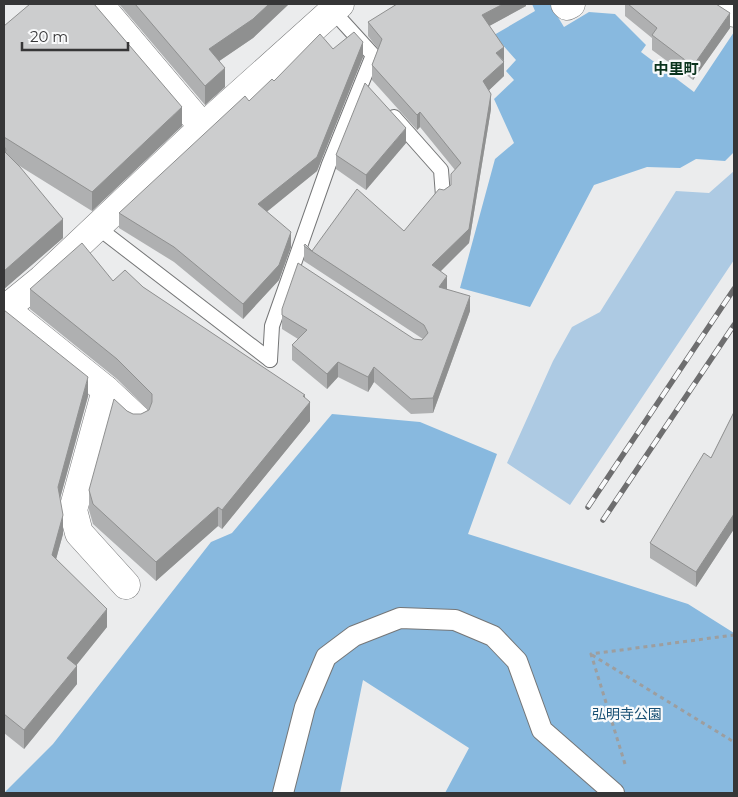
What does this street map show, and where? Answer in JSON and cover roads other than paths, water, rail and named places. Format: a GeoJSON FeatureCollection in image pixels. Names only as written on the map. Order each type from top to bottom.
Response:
{"type":"FeatureCollection","features":[{"type":"Feature","properties":{"kind":"street"},"geometry":{"type":"LineString","coordinates":[[99,4],[203,127]]}},
{"type":"Feature","properties":{"kind":"street"},"geometry":{"type":"LineString","coordinates":[[565,4],[567,6],[570,4]]}},
{"type":"Feature","properties":{"kind":"street"},"geometry":{"type":"LineString","coordinates":[[722,4],[734,13]]}},
{"type":"Feature","properties":{"kind":"street"},"geometry":{"type":"LineString","coordinates":[[136,419],[106,390],[5,309],[42,279],[203,127],[336,7]]}},
{"type":"Feature","properties":{"kind":"street"},"geometry":{"type":"LineString","coordinates":[[106,390],[73,510],[80,533],[126,585]]}},
{"type":"Feature","properties":{"kind":"street"},"geometry":{"type":"LineString","coordinates":[[282,793],[305,707],[326,657],[354,636],[400,618],[455,620],[493,636],[517,661],[542,730],[614,793]]}},
{"type":"Feature","properties":{"kind":"lane"},"geometry":{"type":"LineString","coordinates":[[97,227],[270,360],[272,326],[298,268],[329,164],[373,55],[336,7]]}},
{"type":"Feature","properties":{"kind":"lane"},"geometry":{"type":"LineString","coordinates":[[362,81],[441,170],[443,196]]}},
{"type":"Feature","properties":{"kind":"railway"},"geometry":{"type":"LineString","coordinates":[[588,507],[734,289]]}},
{"type":"Feature","properties":{"kind":"railway"},"geometry":{"type":"LineString","coordinates":[[603,520],[734,325]]}},
{"type":"Feature","properties":{"kind":"district","name":"中里町"},"geometry":{"type":"Point","coordinates":[676,69]}},
{"type":"Feature","properties":{"kind":"park label","name":"弘明寺公園"},"geometry":{"type":"Point","coordinates":[627,714]}}]}
